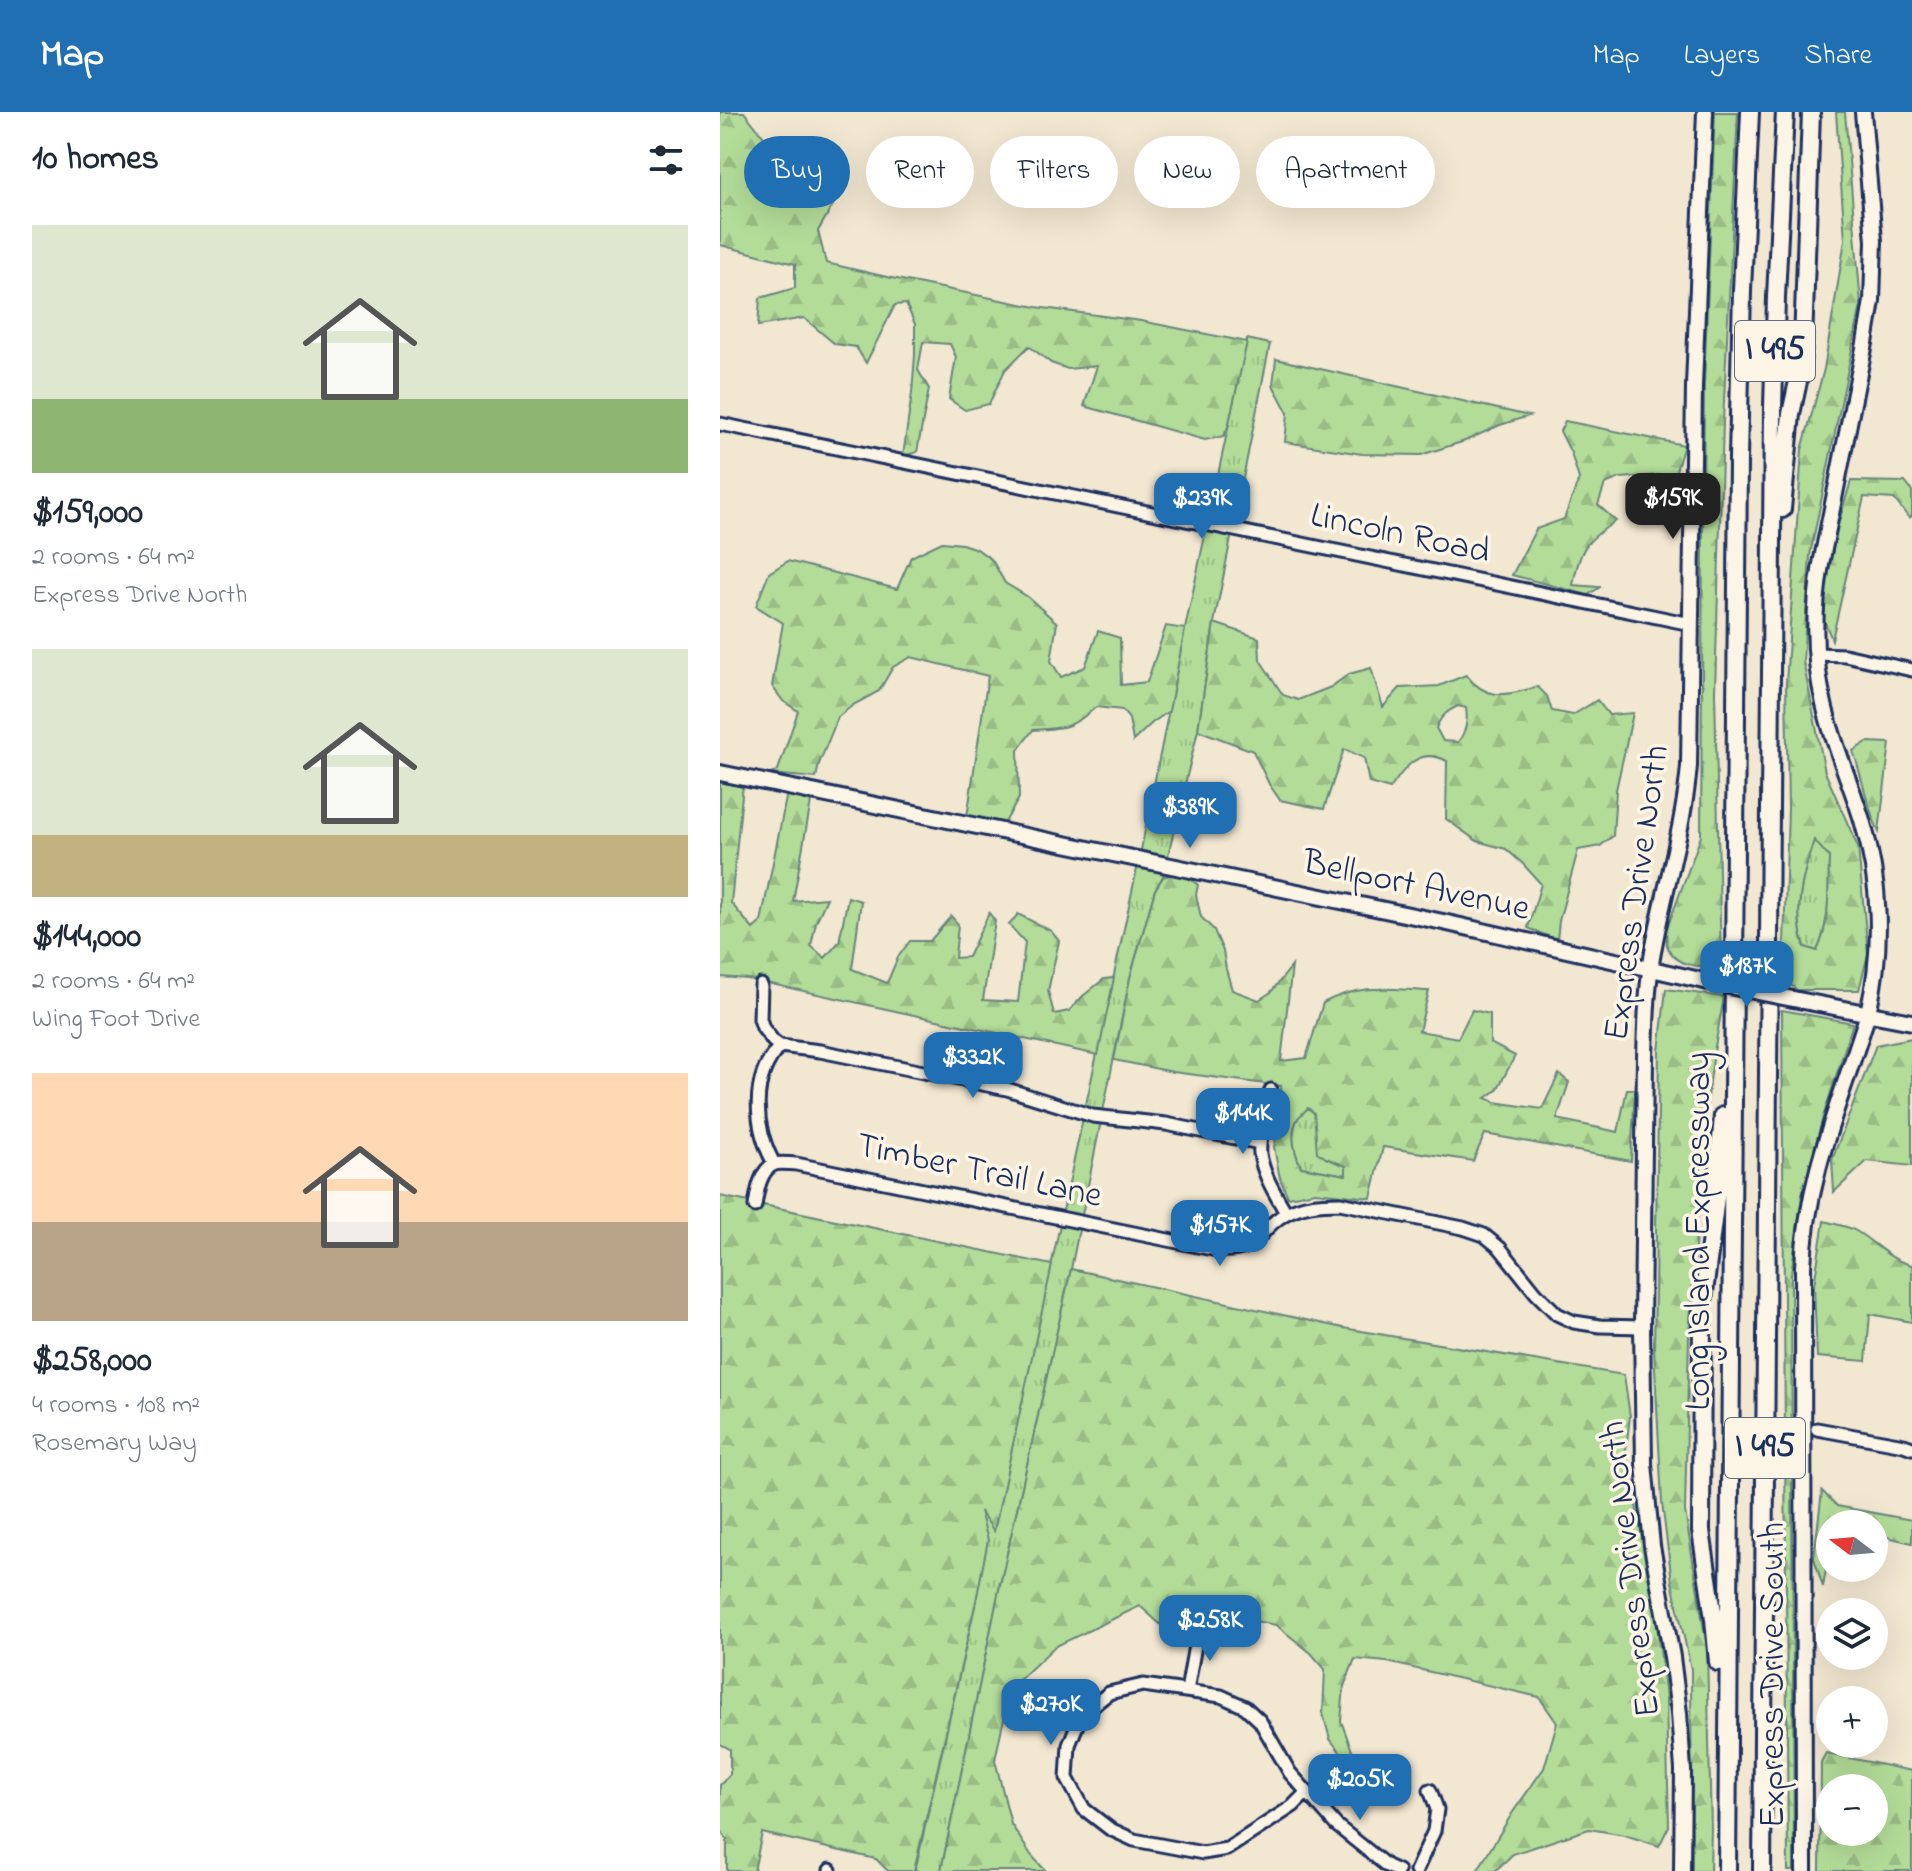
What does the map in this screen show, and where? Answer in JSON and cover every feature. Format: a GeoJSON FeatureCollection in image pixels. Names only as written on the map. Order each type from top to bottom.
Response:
{"type":"FeatureCollection","features":[{"type":"Feature","properties":{"kind":"highway","name":"Long Island Expressway"},"geometry":{"type":"LineString","coordinates":[[1727,1871],[1738,430],[1750,112]]}},
{"type":"Feature","properties":{"kind":"highway","name":"Long Island Expressway"},"geometry":{"type":"LineString","coordinates":[[1762,1871],[1771,589],[1776,297],[1785,112]]}},
{"type":"Feature","properties":{"kind":"highway"},"geometry":{"type":"LineString","coordinates":[[1771,589],[1790,423],[1803,344],[1811,112]]}},
{"type":"Feature","properties":{"kind":"highway"},"geometry":{"type":"LineString","coordinates":[[1728,1735],[1720,1706],[1717,1643],[1701,1531],[1701,1371],[1703,1290],[1724,1106],[1733,1074]]}},
{"type":"Feature","properties":{"kind":"highway"},"geometry":{"type":"LineString","coordinates":[[1763,1750],[1771,1832],[1771,1871]]}},
{"type":"Feature","properties":{"kind":"main road","name":"Express Drive North"},"geometry":{"type":"LineString","coordinates":[[1682,1871],[1682,1741],[1677,1685],[1658,1589],[1647,1505],[1642,1423],[1645,1057],[1651,969],[1688,785],[1694,386],[1705,112]]}},
{"type":"Feature","properties":{"kind":"main road","name":"Express Drive South"},"geometry":{"type":"LineString","coordinates":[[1804,1871],[1805,1232],[1817,1171],[1868,1013],[1878,939],[1873,869],[1862,821],[1827,719],[1820,688],[1815,609],[1872,301],[1874,241],[1863,112]]}},
{"type":"Feature","properties":{"kind":"main road","name":"Bellport Avenue"},"geometry":{"type":"LineString","coordinates":[[720,773],[1912,1022]]}},
{"type":"Feature","properties":{"kind":"street","name":"Lincoln Road"},"geometry":{"type":"LineString","coordinates":[[720,424],[1691,624]]}},
{"type":"Feature","properties":{"kind":"street"},"geometry":{"type":"LineString","coordinates":[[1816,654],[1845,655],[1912,670]]}},
{"type":"Feature","properties":{"kind":"street"},"geometry":{"type":"LineString","coordinates":[[761,985],[760,1019],[767,1034],[780,1046],[820,1051],[1007,1089],[1093,1116],[1166,1124],[1260,1143]]}},
{"type":"Feature","properties":{"kind":"street"},"geometry":{"type":"LineString","coordinates":[[755,1206],[760,1182],[774,1164],[762,1138],[760,1084],[767,1062],[780,1046]]}},
{"type":"Feature","properties":{"kind":"street"},"geometry":{"type":"LineString","coordinates":[[1271,1090],[1260,1153],[1267,1178],[1286,1213]]}},
{"type":"Feature","properties":{"kind":"street","name":"Timber Trail Lane"},"geometry":{"type":"LineString","coordinates":[[774,1164],[817,1167],[1217,1250],[1246,1248],[1286,1213],[1319,1203],[1340,1203],[1484,1235],[1500,1248],[1557,1314],[1574,1322],[1600,1326],[1642,1327]]}},
{"type":"Feature","properties":{"kind":"street"},"geometry":{"type":"LineString","coordinates":[[1817,1429],[1912,1448]]}},
{"type":"Feature","properties":{"kind":"street"},"geometry":{"type":"LineString","coordinates":[[1187,1691],[1198,1628]]}},
{"type":"Feature","properties":{"kind":"street"},"geometry":{"type":"LineString","coordinates":[[1307,1792],[1293,1806],[1227,1849],[1203,1853],[1134,1840],[1110,1829],[1084,1809],[1067,1778],[1069,1745],[1081,1715],[1109,1693],[1143,1685],[1221,1696],[1245,1707],[1260,1721],[1290,1773],[1307,1792],[1336,1825],[1387,1866],[1398,1871]]}},
{"type":"Feature","properties":{"kind":"street"},"geometry":{"type":"LineString","coordinates":[[1416,1871],[1434,1831],[1437,1809],[1430,1790]]}},
{"type":"Feature","properties":{"kind":"green space"},"geometry":{"type":"Polygon","coordinates":[[[720,112],[744,112],[763,136],[744,136],[744,208],[831,208],[818,231],[826,263],[1036,307],[1141,321],[1247,342],[1228,427],[1224,436],[1205,440],[1084,406],[1097,366],[1068,369],[1051,363],[1029,346],[1005,370],[989,404],[965,410],[949,399],[956,357],[950,344],[923,342],[918,370],[929,389],[917,452],[903,456],[915,355],[915,324],[906,304],[895,305],[866,363],[856,347],[835,344],[804,318],[758,326],[760,298],[795,288],[795,264],[720,245],[720,112]]]}},
{"type":"Feature","properties":{"kind":"green space"},"geometry":{"type":"Polygon","coordinates":[[[1715,112],[1738,112],[1723,422],[1715,691],[1721,964],[1706,966],[1690,965],[1676,958],[1667,945],[1666,931],[1701,836],[1704,384],[1715,112]]]}},
{"type":"Feature","properties":{"kind":"green space"},"geometry":{"type":"Polygon","coordinates":[[[1836,112],[1845,112],[1861,305],[1810,555],[1803,661],[1825,772],[1858,847],[1868,954],[1859,990],[1797,990],[1783,978],[1788,808],[1786,683],[1802,450],[1824,369],[1845,240],[1836,112]],[[1814,840],[1800,893],[1801,934],[1805,947],[1817,951],[1827,917],[1829,857],[1814,840]]]}},
{"type":"Feature","properties":{"kind":"green space"},"geometry":{"type":"Polygon","coordinates":[[[1247,339],[1270,344],[1214,623],[1198,730],[1163,876],[1155,890],[1130,978],[1071,1269],[1000,1585],[941,1871],[915,1871],[987,1540],[979,1508],[994,1530],[1141,850],[1247,339]]]}},
{"type":"Feature","properties":{"kind":"green space"},"geometry":{"type":"Polygon","coordinates":[[[1276,359],[1529,416],[1421,455],[1362,454],[1285,442],[1288,413],[1273,385],[1276,359]]]}},
{"type":"Feature","properties":{"kind":"green space"},"geometry":{"type":"Polygon","coordinates":[[[1565,421],[1684,445],[1675,474],[1620,478],[1605,484],[1598,505],[1616,521],[1591,540],[1578,562],[1573,585],[1600,587],[1588,595],[1512,575],[1536,529],[1564,519],[1579,479],[1560,431],[1565,421]]]}},
{"type":"Feature","properties":{"kind":"green space"},"geometry":{"type":"Polygon","coordinates":[[[1851,481],[1905,482],[1912,491],[1912,516],[1909,518],[1894,499],[1864,497],[1832,640],[1821,613],[1830,552],[1851,481]]]}},
{"type":"Feature","properties":{"kind":"green space"},"geometry":{"type":"Polygon","coordinates":[[[942,542],[977,549],[992,560],[1005,583],[1028,597],[1057,623],[1051,661],[1061,677],[1085,667],[1098,631],[1120,638],[1121,685],[1147,682],[1166,626],[1185,629],[1169,711],[1133,741],[1129,719],[1122,710],[1096,707],[1068,726],[1033,730],[1018,750],[1019,798],[1004,824],[967,817],[988,676],[911,657],[893,667],[879,691],[838,717],[816,778],[771,774],[778,770],[798,711],[783,701],[772,686],[783,623],[756,606],[769,573],[788,561],[897,589],[911,557],[942,542]]]}},
{"type":"Feature","properties":{"kind":"green space"},"geometry":{"type":"Polygon","coordinates":[[[1214,623],[1259,638],[1260,660],[1283,695],[1298,700],[1331,687],[1349,674],[1371,668],[1383,707],[1400,688],[1439,686],[1466,675],[1474,684],[1491,693],[1508,694],[1538,687],[1547,696],[1552,711],[1573,715],[1597,700],[1609,715],[1633,713],[1616,790],[1613,836],[1600,846],[1578,850],[1557,940],[1528,928],[1541,884],[1523,864],[1506,849],[1477,841],[1446,819],[1447,761],[1428,756],[1420,758],[1407,767],[1390,789],[1369,783],[1364,758],[1344,749],[1324,809],[1280,800],[1253,751],[1198,730],[1214,623]],[[1458,706],[1440,720],[1436,728],[1443,741],[1458,742],[1466,726],[1466,708],[1458,706]]]}},
{"type":"Feature","properties":{"kind":"green space"},"geometry":{"type":"Polygon","coordinates":[[[1867,742],[1890,743],[1879,832],[1853,751],[1867,742]]]}},
{"type":"Feature","properties":{"kind":"green space"},"geometry":{"type":"Polygon","coordinates":[[[720,781],[743,785],[731,903],[753,929],[761,922],[787,793],[811,802],[793,901],[827,898],[816,922],[811,946],[825,958],[839,942],[848,897],[861,901],[852,969],[887,983],[898,957],[910,941],[930,941],[951,916],[958,924],[955,958],[968,957],[989,913],[995,921],[983,1000],[1018,1002],[1025,942],[1009,925],[1018,914],[1051,931],[1059,941],[1048,991],[1054,1014],[1069,1011],[1104,979],[1114,978],[1098,1055],[748,979],[720,977],[720,781]]]}},
{"type":"Feature","properties":{"kind":"green space"},"geometry":{"type":"Polygon","coordinates":[[[1814,839],[1829,857],[1827,917],[1817,951],[1805,947],[1799,921],[1803,879],[1814,839]]]}},
{"type":"Feature","properties":{"kind":"green space"},"geometry":{"type":"Polygon","coordinates":[[[1172,874],[1187,876],[1198,885],[1196,895],[1201,917],[1214,930],[1223,951],[1232,990],[1259,1000],[1271,992],[1292,966],[1281,1061],[1306,1058],[1323,1003],[1363,990],[1429,991],[1419,1031],[1458,1038],[1472,1010],[1490,1014],[1490,1043],[1515,1056],[1497,1090],[1486,1098],[1542,1109],[1559,1074],[1569,1082],[1557,1119],[1618,1132],[1627,1089],[1635,1089],[1631,1161],[1485,1134],[1473,1161],[1383,1147],[1371,1198],[1315,1192],[1288,1197],[1280,1179],[1274,1147],[1282,1108],[1281,1086],[1173,1072],[1114,1060],[1130,978],[1155,890],[1163,877],[1172,874]],[[1308,1108],[1298,1118],[1294,1130],[1295,1149],[1301,1167],[1346,1175],[1346,1166],[1317,1152],[1314,1113],[1308,1108]]]}},
{"type":"Feature","properties":{"kind":"green space"},"geometry":{"type":"Polygon","coordinates":[[[1666,989],[1724,997],[1703,1134],[1689,1335],[1685,1511],[1707,1648],[1710,1871],[1692,1871],[1691,1669],[1672,1582],[1662,1503],[1654,1349],[1659,1051],[1666,989]]]}},
{"type":"Feature","properties":{"kind":"green space"},"geometry":{"type":"Polygon","coordinates":[[[1782,1010],[1853,1023],[1802,1195],[1791,1274],[1794,1871],[1788,1871],[1782,1010]]]}},
{"type":"Feature","properties":{"kind":"green space"},"geometry":{"type":"Polygon","coordinates":[[[1912,1038],[1912,1166],[1867,1161],[1834,1192],[1832,1160],[1876,1045],[1912,1038]]]}},
{"type":"Feature","properties":{"kind":"green space"},"geometry":{"type":"Polygon","coordinates":[[[1308,1108],[1314,1113],[1326,1158],[1347,1166],[1346,1175],[1301,1167],[1293,1137],[1295,1124],[1308,1108]]]}},
{"type":"Feature","properties":{"kind":"green space"},"geometry":{"type":"Polygon","coordinates":[[[720,1196],[1052,1265],[994,1531],[980,1511],[988,1540],[914,1871],[888,1871],[876,1859],[762,1833],[754,1871],[727,1871],[727,1840],[720,1828],[720,1785],[730,1774],[730,1749],[720,1744],[720,1196]]]}},
{"type":"Feature","properties":{"kind":"green space"},"geometry":{"type":"Polygon","coordinates":[[[1824,1221],[1856,1231],[1890,1255],[1912,1265],[1912,1322],[1870,1314],[1866,1361],[1817,1357],[1814,1285],[1824,1221]]]}},
{"type":"Feature","properties":{"kind":"green space"},"geometry":{"type":"Polygon","coordinates":[[[1071,1269],[1343,1328],[1624,1375],[1630,1416],[1626,1450],[1655,1609],[1666,1698],[1669,1826],[1659,1846],[1625,1835],[1589,1829],[1513,1854],[1495,1871],[1477,1871],[1544,1768],[1557,1723],[1539,1697],[1387,1662],[1355,1659],[1344,1686],[1341,1721],[1364,1783],[1330,1739],[1323,1714],[1325,1669],[1311,1653],[1276,1625],[1207,1612],[1182,1624],[1160,1624],[1140,1606],[1054,1647],[1015,1684],[995,1760],[1011,1824],[1031,1855],[1046,1871],[941,1871],[1000,1585],[1071,1269]]]}},
{"type":"Feature","properties":{"kind":"green space"},"geometry":{"type":"Polygon","coordinates":[[[1822,1491],[1837,1506],[1858,1510],[1820,1510],[1822,1491]]]}},
{"type":"Feature","properties":{"kind":"green space"},"geometry":{"type":"Polygon","coordinates":[[[1888,1516],[1912,1520],[1912,1543],[1888,1537],[1888,1516]]]}},
{"type":"Feature","properties":{"kind":"green space"},"geometry":{"type":"Polygon","coordinates":[[[1823,1758],[1850,1758],[1912,1771],[1912,1871],[1820,1871],[1820,1846],[1888,1846],[1888,1774],[1821,1774],[1823,1758]]]}}]}
